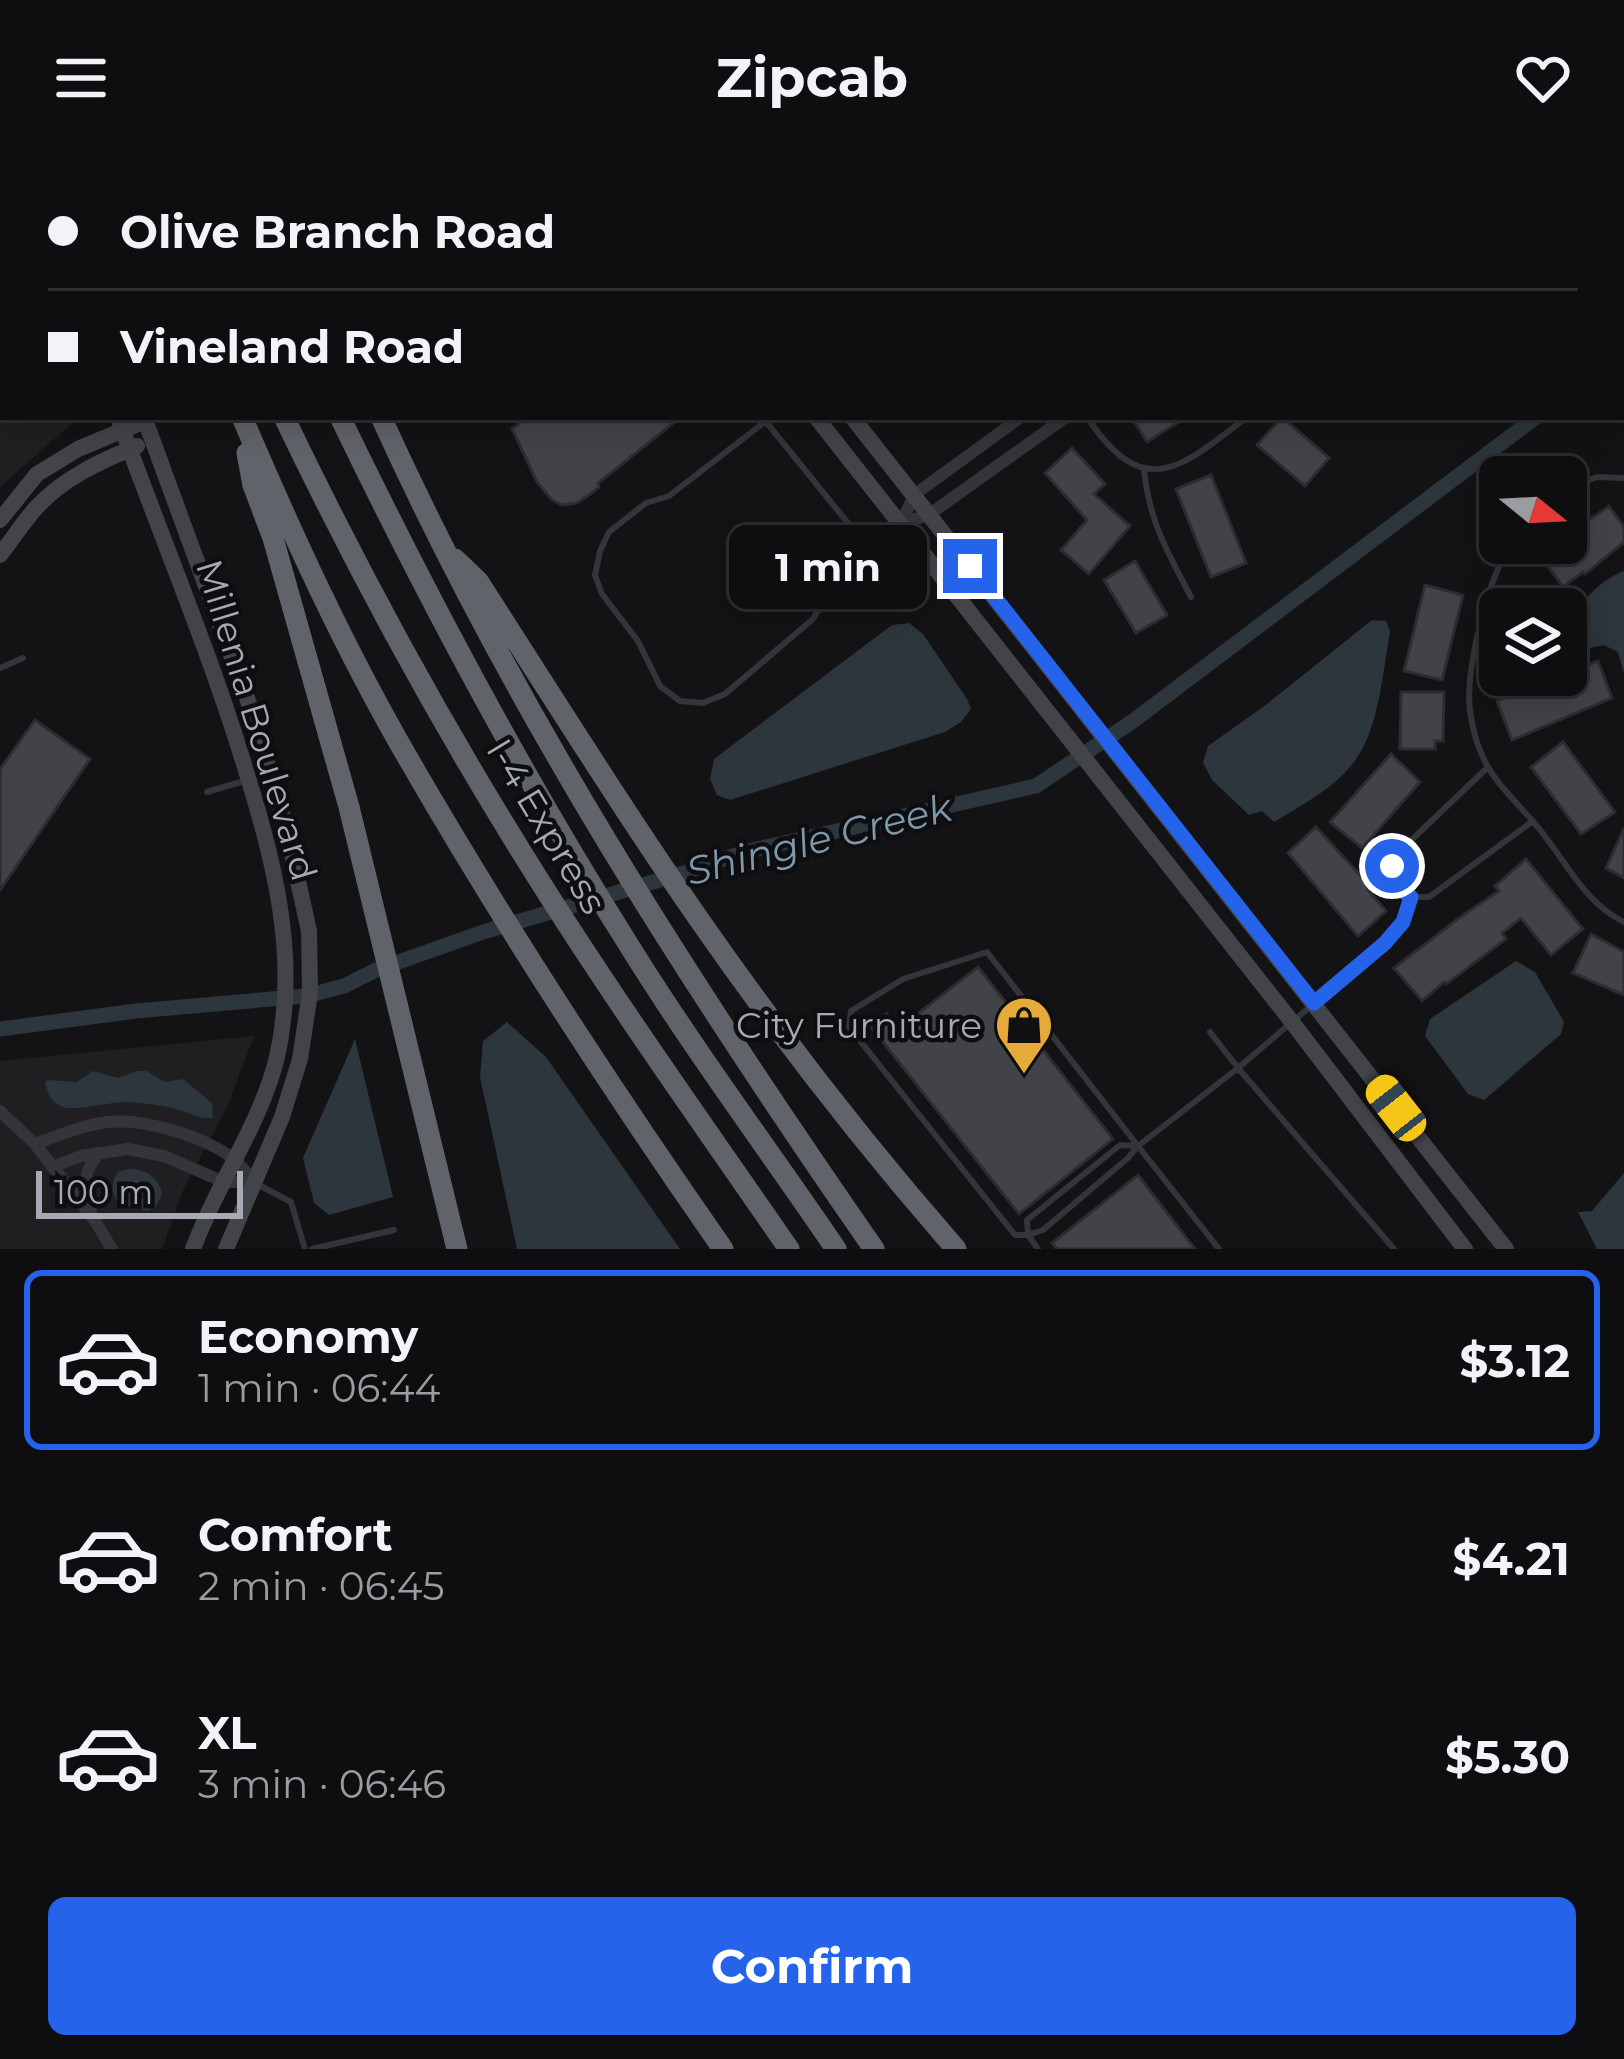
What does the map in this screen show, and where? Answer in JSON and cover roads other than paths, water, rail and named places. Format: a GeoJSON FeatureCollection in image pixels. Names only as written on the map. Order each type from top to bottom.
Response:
{"type":"FeatureCollection","features":[{"type":"Feature","properties":{"kind":"highway"},"geometry":{"type":"LineString","coordinates":[[242,420],[253,485],[273,538],[350,807],[457,1249]]}},
{"type":"Feature","properties":{"kind":"highway"},"geometry":{"type":"LineString","coordinates":[[243,420],[287,523],[410,761],[633,1120],[723,1249]]}},
{"type":"Feature","properties":{"kind":"highway","name":"I-4 Express"},"geometry":{"type":"LineString","coordinates":[[285,420],[394,633],[523,854],[789,1249]]}},
{"type":"Feature","properties":{"kind":"highway","name":"I-4 Express"},"geometry":{"type":"LineString","coordinates":[[342,420],[476,687],[566,842],[632,951],[836,1249]]}},
{"type":"Feature","properties":{"kind":"highway"},"geometry":{"type":"LineString","coordinates":[[382,420],[441,547],[613,851],[874,1249]]}},
{"type":"Feature","properties":{"kind":"highway"},"geometry":{"type":"LineString","coordinates":[[441,547],[478,581],[638,830],[790,1045],[956,1249]]}},
{"type":"Feature","properties":{"kind":"street","name":"Millenia Boulevard"},"geometry":{"type":"LineString","coordinates":[[145,420],[263,745],[307,918],[307,1022],[289,1099],[226,1249]]}},
{"type":"Feature","properties":{"kind":"street"},"geometry":{"type":"LineString","coordinates":[[818,420],[1465,1249]]}},
{"type":"Feature","properties":{"kind":"street"},"geometry":{"type":"LineString","coordinates":[[854,420],[1506,1249]]}},
{"type":"Feature","properties":{"kind":"street"},"geometry":{"type":"LineString","coordinates":[[901,524],[914,495],[1017,420]]}},
{"type":"Feature","properties":{"kind":"street"},"geometry":{"type":"LineString","coordinates":[[901,524],[930,514],[1062,420]]}},
{"type":"Feature","properties":{"kind":"street"},"geometry":{"type":"LineString","coordinates":[[0,520],[37,474],[120,424]]}},
{"type":"Feature","properties":{"kind":"street","name":"Millenia Boulevard"},"geometry":{"type":"LineString","coordinates":[[120,424],[207,650],[249,780],[281,907],[286,968],[283,1025],[267,1090],[193,1249]]}},
{"type":"Feature","properties":{"kind":"street"},"geometry":{"type":"LineString","coordinates":[[0,555],[38,506],[63,484],[89,467],[152,441]]}},
{"type":"Feature","properties":{"kind":"street"},"geometry":{"type":"LineString","coordinates":[[0,1111],[35,1144],[112,1249]]}},
{"type":"Feature","properties":{"kind":"street"},"geometry":{"type":"LineString","coordinates":[[35,1144],[91,1125],[134,1121],[171,1130],[236,1161],[254,1182]]}},
{"type":"Feature","properties":{"kind":"street"},"geometry":{"type":"LineString","coordinates":[[52,1167],[81,1156],[128,1149],[145,1151],[224,1182],[254,1182]]}},
{"type":"Feature","properties":{"kind":"street"},"geometry":{"type":"LineString","coordinates":[[95,1221],[84,1190],[85,1175],[100,1152]]}},
{"type":"Feature","properties":{"kind":"lane"},"geometry":{"type":"LineString","coordinates":[[764,420],[670,496],[646,503],[609,532],[600,551],[595,575],[602,594],[638,640],[660,686],[680,701],[703,703],[724,694],[813,619],[841,558],[854,548],[869,549]]}},
{"type":"Feature","properties":{"kind":"lane"},"geometry":{"type":"LineString","coordinates":[[768,420],[869,549]]}},
{"type":"Feature","properties":{"kind":"lane"},"geometry":{"type":"LineString","coordinates":[[1089,420],[1123,459],[1144,471],[1165,470],[1206,449],[1243,420]]}},
{"type":"Feature","properties":{"kind":"lane"},"geometry":{"type":"LineString","coordinates":[[1144,471],[1148,505],[1159,536],[1191,597]]}},
{"type":"Feature","properties":{"kind":"lane"},"geometry":{"type":"LineString","coordinates":[[1587,481],[1624,478]]}},
{"type":"Feature","properties":{"kind":"lane"},"geometry":{"type":"LineString","coordinates":[[831,588],[842,585],[865,562],[869,549],[901,524]]}},
{"type":"Feature","properties":{"kind":"lane"},"geometry":{"type":"LineString","coordinates":[[1499,564],[1470,675],[1470,710],[1480,752],[1586,893],[1604,912],[1624,922]]}},
{"type":"Feature","properties":{"kind":"lane"},"geometry":{"type":"LineString","coordinates":[[0,668],[23,658]]}},
{"type":"Feature","properties":{"kind":"lane"},"geometry":{"type":"LineString","coordinates":[[1488,767],[1400,851],[1392,866],[1396,886],[1411,897],[1429,897],[1533,821]]}},
{"type":"Feature","properties":{"kind":"lane"},"geometry":{"type":"LineString","coordinates":[[207,792],[249,780]]}},
{"type":"Feature","properties":{"kind":"lane"},"geometry":{"type":"LineString","coordinates":[[1219,1249],[1138,1146],[987,952],[903,979],[851,1012],[849,1027],[1015,1235],[1028,1235],[1043,1230],[1138,1146],[1385,943],[1403,922],[1411,897]]}},
{"type":"Feature","properties":{"kind":"lane"},"geometry":{"type":"LineString","coordinates":[[1210,1032],[1394,1249]]}},
{"type":"Feature","properties":{"kind":"lane"},"geometry":{"type":"LineString","coordinates":[[1038,1249],[1028,1235],[1027,1220],[1120,1145],[1138,1146]]}},
{"type":"Feature","properties":{"kind":"lane"},"geometry":{"type":"LineString","coordinates":[[254,1182],[291,1202],[308,1249],[394,1230]]}},
{"type":"Feature","properties":{"kind":"lane"},"geometry":{"type":"LineString","coordinates":[[1064,1190],[1075,1203]]}},
{"type":"Feature","properties":{"kind":"waterway","name":"Shingle Creek"},"geometry":{"type":"LineString","coordinates":[[0,1029],[306,996],[483,932],[744,852],[1036,786],[1133,721],[1532,420]]}},
{"type":"Feature","properties":{"kind":"place","name":"City Furniture"},"geometry":{"type":"Point","coordinates":[1024,1076]}}]}
